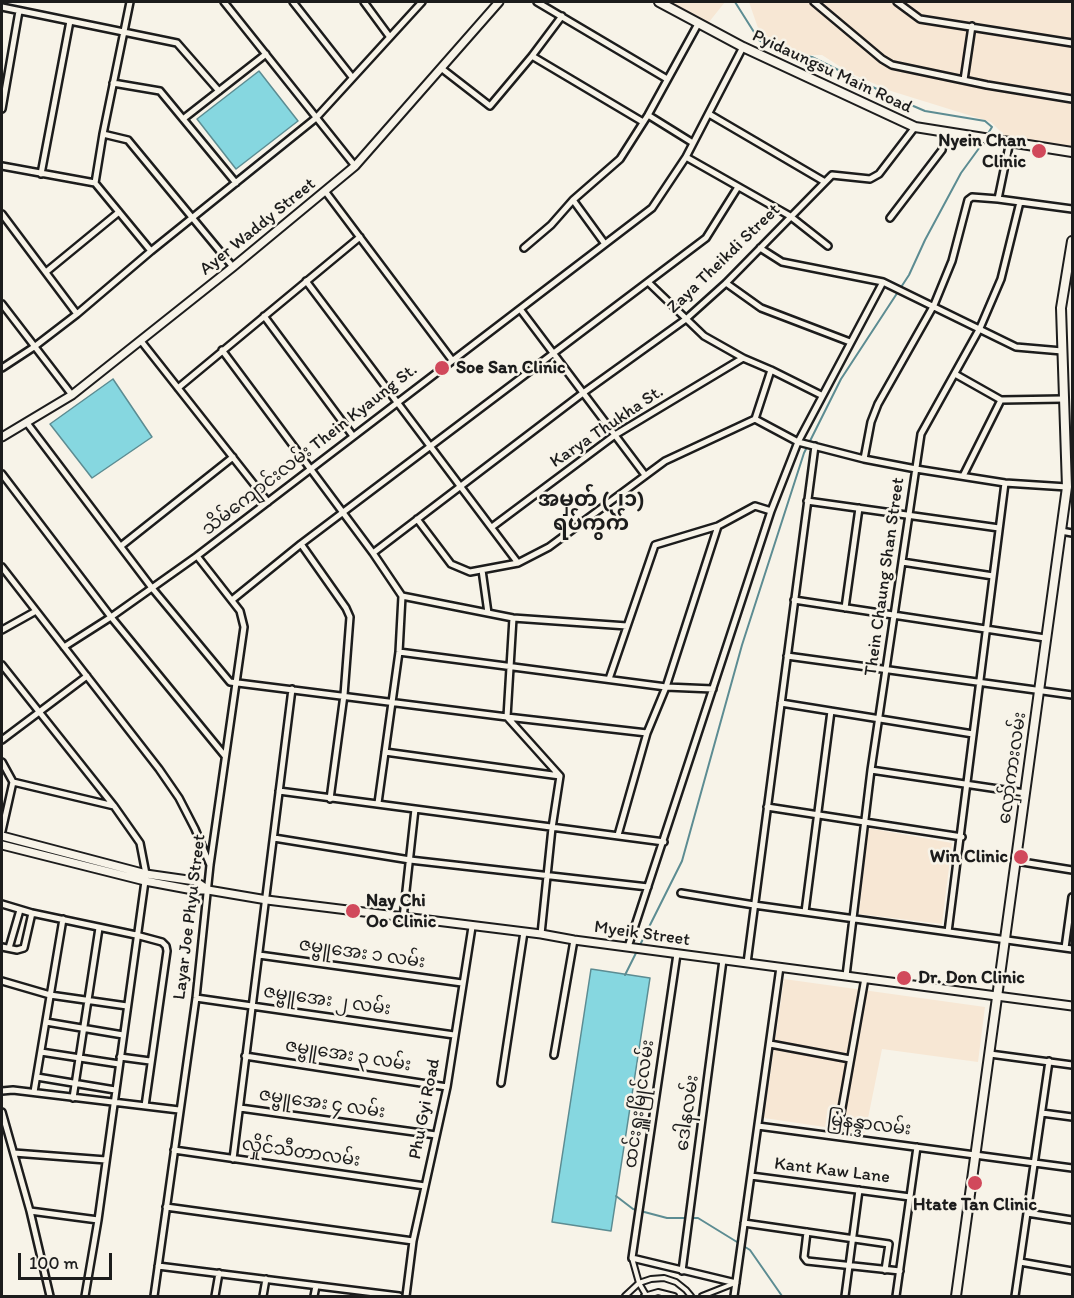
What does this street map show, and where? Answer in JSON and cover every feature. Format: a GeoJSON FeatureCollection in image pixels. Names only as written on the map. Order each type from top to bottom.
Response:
{"type":"FeatureCollection","features":[{"type":"Feature","properties":{"kind":"main road","name":"Pyidaungsu Main Road"},"geometry":{"type":"LineString","coordinates":[[659,2],[743,48],[915,127],[1072,152]]}},
{"type":"Feature","properties":{"kind":"main road","name":"လှော်ကားလမ်း"},"geometry":{"type":"LineString","coordinates":[[956,1296],[1067,487],[1068,443],[1061,308],[1072,241]]}},
{"type":"Feature","properties":{"kind":"street"},"geometry":{"type":"LineString","coordinates":[[95,183],[130,2]]}},
{"type":"Feature","properties":{"kind":"street"},"geometry":{"type":"LineString","coordinates":[[224,2],[355,166]]}},
{"type":"Feature","properties":{"kind":"street"},"geometry":{"type":"LineString","coordinates":[[293,2],[352,77]]}},
{"type":"Feature","properties":{"kind":"street"},"geometry":{"type":"LineString","coordinates":[[364,2],[389,36]]}},
{"type":"Feature","properties":{"kind":"street"},"geometry":{"type":"LineString","coordinates":[[2,368],[77,314],[316,118],[422,2]]}},
{"type":"Feature","properties":{"kind":"street","name":"Ayer Waddy Street"},"geometry":{"type":"LineString","coordinates":[[2,437],[72,395],[355,166],[499,2]]}},
{"type":"Feature","properties":{"kind":"street"},"geometry":{"type":"LineString","coordinates":[[537,2],[668,79]]}},
{"type":"Feature","properties":{"kind":"street"},"geometry":{"type":"LineString","coordinates":[[814,2],[892,65],[1072,99]]}},
{"type":"Feature","properties":{"kind":"street"},"geometry":{"type":"LineString","coordinates":[[897,2],[920,19],[1072,43]]}},
{"type":"Feature","properties":{"kind":"street"},"geometry":{"type":"LineString","coordinates":[[2,7],[177,43],[219,91]]}},
{"type":"Feature","properties":{"kind":"street"},"geometry":{"type":"LineString","coordinates":[[2,109],[19,11]]}},
{"type":"Feature","properties":{"kind":"street"},"geometry":{"type":"LineString","coordinates":[[441,68],[490,106],[562,16]]}},
{"type":"Feature","properties":{"kind":"street"},"geometry":{"type":"LineString","coordinates":[[41,174],[70,21]]}},
{"type":"Feature","properties":{"kind":"street"},"geometry":{"type":"LineString","coordinates":[[524,248],[551,225],[573,200],[620,159],[648,115],[698,24]]}},
{"type":"Feature","properties":{"kind":"street"},"geometry":{"type":"LineString","coordinates":[[964,80],[972,26]]}},
{"type":"Feature","properties":{"kind":"street","name":"သိမ်ကျောင်းလမ်း Thein Kyaung St."},"geometry":{"type":"LineString","coordinates":[[64,647],[197,556],[652,208],[686,157],[743,48]]}},
{"type":"Feature","properties":{"kind":"street"},"geometry":{"type":"LineString","coordinates":[[183,119],[266,54]]}},
{"type":"Feature","properties":{"kind":"street"},"geometry":{"type":"LineString","coordinates":[[532,56],[643,122]]}},
{"type":"Feature","properties":{"kind":"street"},"geometry":{"type":"LineString","coordinates":[[113,83],[160,91],[236,183]]}},
{"type":"Feature","properties":{"kind":"street"},"geometry":{"type":"LineString","coordinates":[[709,114],[825,182],[832,175],[870,179],[875,177],[915,127]]}},
{"type":"Feature","properties":{"kind":"street"},"geometry":{"type":"LineString","coordinates":[[648,115],[693,143]]}},
{"type":"Feature","properties":{"kind":"street"},"geometry":{"type":"LineString","coordinates":[[890,218],[942,150],[945,131]]}},
{"type":"Feature","properties":{"kind":"street"},"geometry":{"type":"LineString","coordinates":[[103,134],[128,140],[233,267]]}},
{"type":"Feature","properties":{"kind":"street"},"geometry":{"type":"LineString","coordinates":[[998,199],[1010,141]]}},
{"type":"Feature","properties":{"kind":"street"},"geometry":{"type":"LineString","coordinates":[[686,157],[790,216],[828,246]]}},
{"type":"Feature","properties":{"kind":"street"},"geometry":{"type":"LineString","coordinates":[[2,166],[95,183],[151,251]]}},
{"type":"Feature","properties":{"kind":"street","name":"Zaya Theikdi Street"},"geometry":{"type":"LineString","coordinates":[[373,553],[583,393],[686,319],[726,283],[825,182]]}},
{"type":"Feature","properties":{"kind":"street"},"geometry":{"type":"LineString","coordinates":[[232,600],[301,544],[706,238],[738,187]]}},
{"type":"Feature","properties":{"kind":"street"},"geometry":{"type":"LineString","coordinates":[[325,191],[452,360]]}},
{"type":"Feature","properties":{"kind":"street"},"geometry":{"type":"LineString","coordinates":[[864,459],[871,422],[878,404],[934,305],[952,261],[968,200],[972,197],[998,199],[1072,209]]}},
{"type":"Feature","properties":{"kind":"street"},"geometry":{"type":"LineString","coordinates":[[573,200],[605,244]]}},
{"type":"Feature","properties":{"kind":"street","name":"Thein Chaung Shan Street"},"geometry":{"type":"LineString","coordinates":[[846,976],[871,770],[921,434],[980,328],[1001,279],[1020,202]]}},
{"type":"Feature","properties":{"kind":"street"},"geometry":{"type":"LineString","coordinates":[[46,272],[119,212]]}},
{"type":"Feature","properties":{"kind":"street"},"geometry":{"type":"LineString","coordinates":[[2,214],[77,314]]}},
{"type":"Feature","properties":{"kind":"street"},"geometry":{"type":"LineString","coordinates":[[178,387],[360,237]]}},
{"type":"Feature","properties":{"kind":"street"},"geometry":{"type":"LineString","coordinates":[[760,248],[782,262],[886,284],[934,305],[1016,347],[1062,351]]}},
{"type":"Feature","properties":{"kind":"street"},"geometry":{"type":"LineString","coordinates":[[306,281],[518,562]]}},
{"type":"Feature","properties":{"kind":"street"},"geometry":{"type":"LineString","coordinates":[[648,282],[704,336],[743,358],[821,395]]}},
{"type":"Feature","properties":{"kind":"street"},"geometry":{"type":"LineString","coordinates":[[726,283],[761,308],[850,342]]}},
{"type":"Feature","properties":{"kind":"street"},"geometry":{"type":"LineString","coordinates":[[628,947],[771,511],[821,395],[886,284]]}},
{"type":"Feature","properties":{"kind":"street"},"geometry":{"type":"LineString","coordinates":[[2,304],[4,311],[72,395]]}},
{"type":"Feature","properties":{"kind":"street"},"geometry":{"type":"LineString","coordinates":[[520,309],[645,475]]}},
{"type":"Feature","properties":{"kind":"street"},"geometry":{"type":"LineString","coordinates":[[264,316],[353,436]]}},
{"type":"Feature","properties":{"kind":"street"},"geometry":{"type":"LineString","coordinates":[[141,341],[268,502]]}},
{"type":"Feature","properties":{"kind":"street"},"geometry":{"type":"LineString","coordinates":[[222,350],[343,512],[402,596],[399,652],[378,803]]}},
{"type":"Feature","properties":{"kind":"street","name":"Karya Thukha St."},"geometry":{"type":"LineString","coordinates":[[492,527],[615,435],[743,358]]}},
{"type":"Feature","properties":{"kind":"street"},"geometry":{"type":"LineString","coordinates":[[417,519],[451,564],[470,572],[518,562],[549,547],[665,461],[755,419],[771,370]]}},
{"type":"Feature","properties":{"kind":"street"},"geometry":{"type":"LineString","coordinates":[[955,374],[1000,400],[1064,399]]}},
{"type":"Feature","properties":{"kind":"street"},"geometry":{"type":"LineString","coordinates":[[963,476],[1000,400]]}},
{"type":"Feature","properties":{"kind":"street"},"geometry":{"type":"LineString","coordinates":[[755,419],[801,443],[864,459],[1005,483],[1067,487]]}},
{"type":"Feature","properties":{"kind":"street"},"geometry":{"type":"LineString","coordinates":[[27,423],[152,588],[225,679],[235,684],[344,695],[647,733]]}},
{"type":"Feature","properties":{"kind":"street"},"geometry":{"type":"LineString","coordinates":[[747,963],[814,446]]}},
{"type":"Feature","properties":{"kind":"street"},"geometry":{"type":"LineString","coordinates":[[121,546],[233,457]]}},
{"type":"Feature","properties":{"kind":"street"},"geometry":{"type":"LineString","coordinates":[[2,474],[111,616],[225,756]]}},
{"type":"Feature","properties":{"kind":"street"},"geometry":{"type":"LineString","coordinates":[[948,932],[962,837],[1005,483]]}},
{"type":"Feature","properties":{"kind":"street"},"geometry":{"type":"LineString","coordinates":[[807,501],[999,528]]}},
{"type":"Feature","properties":{"kind":"street"},"geometry":{"type":"LineString","coordinates":[[609,679],[655,545],[718,526],[755,507],[771,511]]}},
{"type":"Feature","properties":{"kind":"street"},"geometry":{"type":"LineString","coordinates":[[845,608],[859,508]]}},
{"type":"Feature","properties":{"kind":"street"},"geometry":{"type":"LineString","coordinates":[[618,835],[647,733],[666,687],[718,526]]}},
{"type":"Feature","properties":{"kind":"street"},"geometry":{"type":"LineString","coordinates":[[1060,531],[1072,533]]}},
{"type":"Feature","properties":{"kind":"street"},"geometry":{"type":"LineString","coordinates":[[301,544],[350,617],[344,695],[330,799]]}},
{"type":"Feature","properties":{"kind":"street","name":"Layar Joe Phyu Street"},"geometry":{"type":"LineString","coordinates":[[154,1296],[196,998],[210,865],[244,627],[240,611],[197,556]]}},
{"type":"Feature","properties":{"kind":"street"},"geometry":{"type":"LineString","coordinates":[[902,562],[993,576]]}},
{"type":"Feature","properties":{"kind":"street"},"geometry":{"type":"LineString","coordinates":[[2,567],[179,798],[210,865]]}},
{"type":"Feature","properties":{"kind":"street"},"geometry":{"type":"LineString","coordinates":[[482,570],[488,613]]}},
{"type":"Feature","properties":{"kind":"street"},"geometry":{"type":"LineString","coordinates":[[402,596],[513,618],[627,626]]}},
{"type":"Feature","properties":{"kind":"street"},"geometry":{"type":"LineString","coordinates":[[794,600],[1045,638]]}},
{"type":"Feature","properties":{"kind":"street"},"geometry":{"type":"LineString","coordinates":[[2,630],[36,611]]}},
{"type":"Feature","properties":{"kind":"street"},"geometry":{"type":"LineString","coordinates":[[513,618],[507,717],[560,776]]}},
{"type":"Feature","properties":{"kind":"street"},"geometry":{"type":"LineString","coordinates":[[399,652],[666,687],[713,689]]}},
{"type":"Feature","properties":{"kind":"street"},"geometry":{"type":"LineString","coordinates":[[787,656],[1072,695]]}},
{"type":"Feature","properties":{"kind":"street"},"geometry":{"type":"LineString","coordinates":[[2,665],[114,806],[140,843],[146,878],[136,935],[98,1220],[85,1296]]}},
{"type":"Feature","properties":{"kind":"street"},"geometry":{"type":"LineString","coordinates":[[2,740],[87,676]]}},
{"type":"Feature","properties":{"kind":"street"},"geometry":{"type":"LineString","coordinates":[[233,1159],[292,689]]}},
{"type":"Feature","properties":{"kind":"street"},"geometry":{"type":"LineString","coordinates":[[781,703],[973,734]]}},
{"type":"Feature","properties":{"kind":"street"},"geometry":{"type":"LineString","coordinates":[[805,912],[831,711]]}},
{"type":"Feature","properties":{"kind":"street"},"geometry":{"type":"LineString","coordinates":[[386,752],[560,776]]}},
{"type":"Feature","properties":{"kind":"street"},"geometry":{"type":"LineString","coordinates":[[2,762],[13,782],[2,831]]}},
{"type":"Feature","properties":{"kind":"street"},"geometry":{"type":"LineString","coordinates":[[871,770],[1025,793]]}},
{"type":"Feature","properties":{"kind":"street"},"geometry":{"type":"LineString","coordinates":[[541,934],[560,776]]}},
{"type":"Feature","properties":{"kind":"street"},"geometry":{"type":"LineString","coordinates":[[13,782],[114,806]]}},
{"type":"Feature","properties":{"kind":"street"},"geometry":{"type":"LineString","coordinates":[[279,791],[663,842]]}},
{"type":"Feature","properties":{"kind":"street"},"geometry":{"type":"LineString","coordinates":[[767,807],[962,837]]}},
{"type":"Feature","properties":{"kind":"street"},"geometry":{"type":"LineString","coordinates":[[404,918],[415,809]]}},
{"type":"Feature","properties":{"kind":"street"},"geometry":{"type":"LineString","coordinates":[[2,836],[146,878]]}},
{"type":"Feature","properties":{"kind":"street"},"geometry":{"type":"LineString","coordinates":[[274,838],[410,860],[648,887]]}},
{"type":"Feature","properties":{"kind":"street"},"geometry":{"type":"LineString","coordinates":[[2,845],[146,878]]}},
{"type":"Feature","properties":{"kind":"street"},"geometry":{"type":"LineString","coordinates":[[1016,861],[1072,870]]}},
{"type":"Feature","properties":{"kind":"street","name":"Myeik Street"},"geometry":{"type":"LineString","coordinates":[[146,878],[195,881],[207,890],[267,900],[541,934],[1072,1006]]}},
{"type":"Feature","properties":{"kind":"street"},"geometry":{"type":"LineString","coordinates":[[681,892],[754,905],[1072,949]]}},
{"type":"Feature","properties":{"kind":"street"},"geometry":{"type":"LineString","coordinates":[[1065,948],[1072,897]]}},
{"type":"Feature","properties":{"kind":"street"},"geometry":{"type":"LineString","coordinates":[[2,904],[32,913],[162,942],[167,951],[145,1106]]}},
{"type":"Feature","properties":{"kind":"street"},"geometry":{"type":"LineString","coordinates":[[9,948],[20,910]]}},
{"type":"Feature","properties":{"kind":"street"},"geometry":{"type":"LineString","coordinates":[[2,947],[17,950],[24,948],[32,913]]}},
{"type":"Feature","properties":{"kind":"street"},"geometry":{"type":"LineString","coordinates":[[34,1092],[63,919]]}},
{"type":"Feature","properties":{"kind":"street","name":"Phu Gyi Road"},"geometry":{"type":"LineString","coordinates":[[406,1296],[413,1241],[447,1086],[472,927]]}},
{"type":"Feature","properties":{"kind":"street"},"geometry":{"type":"LineString","coordinates":[[73,1098],[99,928]]}},
{"type":"Feature","properties":{"kind":"street"},"geometry":{"type":"LineString","coordinates":[[501,1083],[524,932]]}},
{"type":"Feature","properties":{"kind":"street"},"geometry":{"type":"LineString","coordinates":[[554,1055],[574,940]]}},
{"type":"Feature","properties":{"kind":"street","name":"ထင်းရှူးမြိုင်လမ်း"},"geometry":{"type":"LineString","coordinates":[[632,1258],[677,954]]}},
{"type":"Feature","properties":{"kind":"street","name":"ဇမ္ဗူအေး ၁ လမ်း"},"geometry":{"type":"LineString","coordinates":[[259,955],[462,983]]}},
{"type":"Feature","properties":{"kind":"street","name":"ဒေါနလမ်း"},"geometry":{"type":"LineString","coordinates":[[682,1271],[723,960]]}},
{"type":"Feature","properties":{"kind":"street"},"geometry":{"type":"LineString","coordinates":[[734,1296],[780,967]]}},
{"type":"Feature","properties":{"kind":"street"},"geometry":{"type":"LineString","coordinates":[[837,1136],[865,978]]}},
{"type":"Feature","properties":{"kind":"street"},"geometry":{"type":"LineString","coordinates":[[2,981],[51,994],[127,1006]]}},
{"type":"Feature","properties":{"kind":"street","name":"ဇမ္ဗူအေး ၂ လမ်း"},"geometry":{"type":"LineString","coordinates":[[196,998],[454,1035]]}},
{"type":"Feature","properties":{"kind":"street"},"geometry":{"type":"LineString","coordinates":[[46,1022],[123,1035]]}},
{"type":"Feature","properties":{"kind":"street"},"geometry":{"type":"LineString","coordinates":[[770,1044],[850,1059]]}},
{"type":"Feature","properties":{"kind":"street"},"geometry":{"type":"LineString","coordinates":[[41,1052],[118,1064]]}},
{"type":"Feature","properties":{"kind":"street"},"geometry":{"type":"LineString","coordinates":[[990,1054],[1072,1065]]}},
{"type":"Feature","properties":{"kind":"street","name":"ဇမ္ဗူအေး ၃ လမ်း"},"geometry":{"type":"LineString","coordinates":[[245,1056],[447,1086]]}},
{"type":"Feature","properties":{"kind":"street"},"geometry":{"type":"LineString","coordinates":[[120,1057],[150,1061]]}},
{"type":"Feature","properties":{"kind":"street"},"geometry":{"type":"LineString","coordinates":[[1015,1296],[1049,1061]]}},
{"type":"Feature","properties":{"kind":"street"},"geometry":{"type":"LineString","coordinates":[[37,1077],[115,1090]]}},
{"type":"Feature","properties":{"kind":"street"},"geometry":{"type":"LineString","coordinates":[[2,1091],[34,1092],[179,1110]]}},
{"type":"Feature","properties":{"kind":"street","name":"ဇမ္ဗူအေး ၄ လမ်း"},"geometry":{"type":"LineString","coordinates":[[240,1108],[436,1135]]}},
{"type":"Feature","properties":{"kind":"street"},"geometry":{"type":"LineString","coordinates":[[2,1112],[15,1153],[50,1296]]}},
{"type":"Feature","properties":{"kind":"street"},"geometry":{"type":"LineString","coordinates":[[1042,1113],[1072,1117]]}},
{"type":"Feature","properties":{"kind":"street","name":"မြနန္ဒာလမ်း"},"geometry":{"type":"LineString","coordinates":[[758,1126],[1072,1168]]}},
{"type":"Feature","properties":{"kind":"street"},"geometry":{"type":"LineString","coordinates":[[896,1296],[917,1147]]}},
{"type":"Feature","properties":{"kind":"street","name":"လှိုင်သီတာလမ်း"},"geometry":{"type":"LineString","coordinates":[[174,1150],[425,1186]]}},
{"type":"Feature","properties":{"kind":"street"},"geometry":{"type":"LineString","coordinates":[[15,1153],[106,1160]]}},
{"type":"Feature","properties":{"kind":"street","name":"Kant Kaw Lane"},"geometry":{"type":"LineString","coordinates":[[751,1176],[910,1197]]}},
{"type":"Feature","properties":{"kind":"street"},"geometry":{"type":"LineString","coordinates":[[845,1296],[859,1190]]}},
{"type":"Feature","properties":{"kind":"street"},"geometry":{"type":"LineString","coordinates":[[166,1207],[413,1241]]}},
{"type":"Feature","properties":{"kind":"street"},"geometry":{"type":"LineString","coordinates":[[30,1211],[98,1220]]}},
{"type":"Feature","properties":{"kind":"street"},"geometry":{"type":"LineString","coordinates":[[1027,1213],[1072,1221]]}},
{"type":"Feature","properties":{"kind":"street"},"geometry":{"type":"LineString","coordinates":[[744,1224],[889,1244],[885,1270]]}},
{"type":"Feature","properties":{"kind":"street"},"geometry":{"type":"LineString","coordinates":[[807,1232],[804,1257],[807,1261],[900,1271]]}},
{"type":"Feature","properties":{"kind":"street"},"geometry":{"type":"LineString","coordinates":[[632,1258],[736,1283]]}},
{"type":"Feature","properties":{"kind":"street"},"geometry":{"type":"LineString","coordinates":[[632,1258],[645,1296],[658,1292],[674,1296]]}},
{"type":"Feature","properties":{"kind":"street"},"geometry":{"type":"LineString","coordinates":[[1020,1262],[1072,1271]]}},
{"type":"Feature","properties":{"kind":"street"},"geometry":{"type":"LineString","coordinates":[[158,1266],[371,1295],[399,1296]]}},
{"type":"Feature","properties":{"kind":"street"},"geometry":{"type":"LineString","coordinates":[[216,1296],[219,1274]]}},
{"type":"Feature","properties":{"kind":"street"},"geometry":{"type":"LineString","coordinates":[[625,1296],[639,1283],[664,1278],[676,1282],[691,1296]]}},
{"type":"Feature","properties":{"kind":"street"},"geometry":{"type":"LineString","coordinates":[[263,1296],[266,1279]]}},
{"type":"Feature","properties":{"kind":"street"},"geometry":{"type":"LineString","coordinates":[[702,1296],[736,1283]]}},
{"type":"Feature","properties":{"kind":"street"},"geometry":{"type":"LineString","coordinates":[[314,1296],[316,1286]]}},
{"type":"Feature","properties":{"kind":"shaded area"},"geometry":{"type":"Polygon","coordinates":[[[659,2],[725,2],[705,27],[659,2]]]}},
{"type":"Feature","properties":{"kind":"shaded area"},"geometry":{"type":"Polygon","coordinates":[[[749,2],[1072,2],[1072,152],[1010,141],[991,122],[891,91],[850,73],[822,55],[802,55],[774,43],[758,28],[749,2]]]}},
{"type":"Feature","properties":{"kind":"shaded area"},"geometry":{"type":"Polygon","coordinates":[[[868,828],[952,843],[942,924],[859,914],[868,828]]]}},
{"type":"Feature","properties":{"kind":"shaded area"},"geometry":{"type":"Polygon","coordinates":[[[784,979],[985,1007],[978,1062],[882,1049],[865,1133],[764,1118],[784,979]]]}},
{"type":"Feature","properties":{"kind":"water"},"geometry":{"type":"Polygon","coordinates":[[[259,71],[298,121],[236,169],[197,119],[259,71]]]}},
{"type":"Feature","properties":{"kind":"water"},"geometry":{"type":"Polygon","coordinates":[[[113,379],[152,437],[92,478],[50,424],[113,379]]]}},
{"type":"Feature","properties":{"kind":"water"},"geometry":{"type":"Polygon","coordinates":[[[591,969],[650,978],[611,1231],[552,1222],[591,969]]]}},
{"type":"Feature","properties":{"kind":"waterway"},"geometry":{"type":"LineString","coordinates":[[735,2],[759,40],[779,51],[812,57],[925,111],[985,121],[992,127],[987,135]]}},
{"type":"Feature","properties":{"kind":"waterway"},"geometry":{"type":"LineString","coordinates":[[625,975],[682,861],[742,645],[804,453],[841,379],[909,275],[961,173],[985,140]]}},
{"type":"Feature","properties":{"kind":"waterway"},"geometry":{"type":"LineString","coordinates":[[616,1196],[633,1209],[667,1218],[698,1218],[750,1250],[782,1296]]}},
{"type":"Feature","properties":{"kind":"place","name":"Nyein Chan Clinic"},"geometry":{"type":"Point","coordinates":[1039,151]}},
{"type":"Feature","properties":{"kind":"place","name":"Soe San Clinic"},"geometry":{"type":"Point","coordinates":[442,368]}},
{"type":"Feature","properties":{"kind":"place","name":"Win Clinic"},"geometry":{"type":"Point","coordinates":[1021,857]}},
{"type":"Feature","properties":{"kind":"place","name":"Nay Chi Oo Clinic"},"geometry":{"type":"Point","coordinates":[353,911]}},
{"type":"Feature","properties":{"kind":"place","name":"Dr. Don Clinic"},"geometry":{"type":"Point","coordinates":[904,978]}},
{"type":"Feature","properties":{"kind":"place","name":"Htate Tan Clinic"},"geometry":{"type":"Point","coordinates":[975,1183]}},
{"type":"Feature","properties":{"kind":"district","name":"အမှတ် (၂၁) ရပ်ကွက်"},"geometry":{"type":"Point","coordinates":[591,513]}}]}
